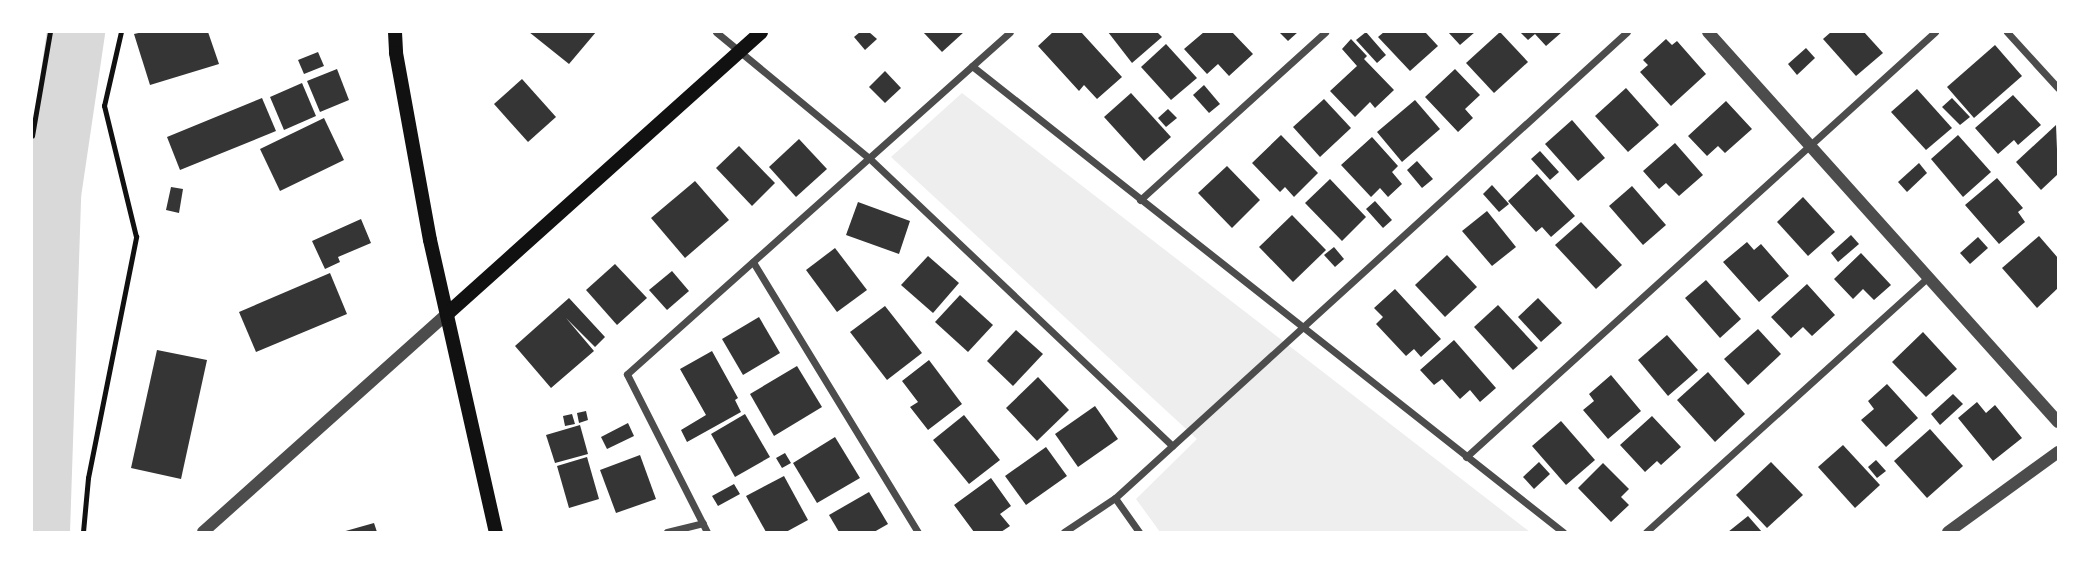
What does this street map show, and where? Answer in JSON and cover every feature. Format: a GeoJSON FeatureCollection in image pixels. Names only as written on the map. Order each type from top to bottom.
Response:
{"type":"FeatureCollection","features":[{"type":"Feature","properties":{"kind":"main road"},"geometry":{"type":"LineString","coordinates":[[395,32],[410,133],[496,533]]}},
{"type":"Feature","properties":{"kind":"main road"},"geometry":{"type":"LineString","coordinates":[[447,314],[761,32]]}},
{"type":"Feature","properties":{"kind":"street"},"geometry":{"type":"LineString","coordinates":[[716,32],[870,158],[1172,446]]}},
{"type":"Feature","properties":{"kind":"street"},"geometry":{"type":"LineString","coordinates":[[707,533],[627,374],[1010,32]]}},
{"type":"Feature","properties":{"kind":"street"},"geometry":{"type":"LineString","coordinates":[[1140,200],[1325,32]]}},
{"type":"Feature","properties":{"kind":"street"},"geometry":{"type":"LineString","coordinates":[[1064,533],[1115,498],[1627,32]]}},
{"type":"Feature","properties":{"kind":"street"},"geometry":{"type":"LineString","coordinates":[[1708,32],[2059,422]]}},
{"type":"Feature","properties":{"kind":"street"},"geometry":{"type":"LineString","coordinates":[[1466,457],[1935,32]]}},
{"type":"Feature","properties":{"kind":"street"},"geometry":{"type":"LineString","coordinates":[[2007,32],[2059,88]]}},
{"type":"Feature","properties":{"kind":"street"},"geometry":{"type":"LineString","coordinates":[[972,66],[1300,328],[1563,533]]}},
{"type":"Feature","properties":{"kind":"street"},"geometry":{"type":"LineString","coordinates":[[752,262],[918,533]]}},
{"type":"Feature","properties":{"kind":"street"},"geometry":{"type":"LineString","coordinates":[[1646,533],[1928,277]]}},
{"type":"Feature","properties":{"kind":"street"},"geometry":{"type":"LineString","coordinates":[[203,533],[447,314]]}},
{"type":"Feature","properties":{"kind":"street"},"geometry":{"type":"LineString","coordinates":[[1948,533],[2059,452]]}},
{"type":"Feature","properties":{"kind":"street"},"geometry":{"type":"LineString","coordinates":[[1115,498],[1139,533]]}},
{"type":"Feature","properties":{"kind":"street"},"geometry":{"type":"LineString","coordinates":[[667,533],[702,523]]}},
{"type":"Feature","properties":{"kind":"path"},"geometry":{"type":"LineString","coordinates":[[32,136],[50,32]]}},
{"type":"Feature","properties":{"kind":"path"},"geometry":{"type":"LineString","coordinates":[[83,533],[88,478],[136,237],[104,106],[121,32]]}},
{"type":"Feature","properties":{"kind":"shaded area"},"geometry":{"type":"Polygon","coordinates":[[[962,93],[1530,532],[1160,532],[1136,499],[1197,439],[891,157],[962,93]]]}},
{"type":"Feature","properties":{"kind":"building"},"geometry":{"type":"Polygon","coordinates":[[[208,32],[219,64],[150,85],[134,34],[208,32]]]}},
{"type":"Feature","properties":{"kind":"building"},"geometry":{"type":"Polygon","coordinates":[[[529,32],[596,32],[569,64],[529,32]]]}},
{"type":"Feature","properties":{"kind":"building"},"geometry":{"type":"Polygon","coordinates":[[[860,32],[869,32],[877,39],[865,50],[854,37],[860,32]]]}},
{"type":"Feature","properties":{"kind":"building"},"geometry":{"type":"Polygon","coordinates":[[[923,32],[964,32],[942,52],[923,32]]]}},
{"type":"Feature","properties":{"kind":"building"},"geometry":{"type":"Polygon","coordinates":[[[1053,32],[1081,32],[1122,77],[1097,99],[1084,85],[1079,91],[1038,46],[1053,32]]]}},
{"type":"Feature","properties":{"kind":"building"},"geometry":{"type":"Polygon","coordinates":[[[1108,32],[1157,32],[1162,37],[1132,63],[1108,32]]]}},
{"type":"Feature","properties":{"kind":"building"},"geometry":{"type":"Polygon","coordinates":[[[1204,32],[1232,32],[1253,54],[1229,76],[1218,64],[1207,74],[1184,49],[1204,32]]]}},
{"type":"Feature","properties":{"kind":"building"},"geometry":{"type":"Polygon","coordinates":[[[1279,32],[1298,32],[1288,41],[1279,32]]]}},
{"type":"Feature","properties":{"kind":"building"},"geometry":{"type":"Polygon","coordinates":[[[1366,32],[1386,55],[1377,63],[1356,40],[1366,32]]]}},
{"type":"Feature","properties":{"kind":"building"},"geometry":{"type":"Polygon","coordinates":[[[1384,32],[1425,32],[1438,46],[1410,71],[1378,37],[1384,32]]]}},
{"type":"Feature","properties":{"kind":"building"},"geometry":{"type":"Polygon","coordinates":[[[1448,32],[1475,32],[1460,45],[1448,32]]]}},
{"type":"Feature","properties":{"kind":"building"},"geometry":{"type":"Polygon","coordinates":[[[1500,32],[1528,62],[1494,93],[1466,63],[1500,32]]]}},
{"type":"Feature","properties":{"kind":"building"},"geometry":{"type":"Polygon","coordinates":[[[1520,32],[1562,32],[1546,46],[1535,34],[1528,40],[1520,32]]]}},
{"type":"Feature","properties":{"kind":"building"},"geometry":{"type":"Polygon","coordinates":[[[1831,32],[1864,32],[1883,53],[1856,76],[1823,39],[1831,32]]]}},
{"type":"Feature","properties":{"kind":"building"},"geometry":{"type":"Polygon","coordinates":[[[1351,39],[1367,56],[1364,59],[1394,90],[1375,108],[1370,102],[1355,117],[1330,91],[1357,66],[1342,49],[1351,39]]]}},
{"type":"Feature","properties":{"kind":"building"},"geometry":{"type":"Polygon","coordinates":[[[1666,39],[1672,45],[1677,41],[1706,74],[1671,106],[1640,72],[1648,65],[1643,60],[1666,39]]]}},
{"type":"Feature","properties":{"kind":"building"},"geometry":{"type":"Polygon","coordinates":[[[1166,44],[1197,78],[1171,100],[1141,67],[1166,44]]]}},
{"type":"Feature","properties":{"kind":"building"},"geometry":{"type":"Polygon","coordinates":[[[1995,45],[2022,76],[1974,118],[1947,87],[1995,45]]]}},
{"type":"Feature","properties":{"kind":"building"},"geometry":{"type":"Polygon","coordinates":[[[1806,48],[1815,58],[1797,75],[1788,64],[1806,48]]]}},
{"type":"Feature","properties":{"kind":"building"},"geometry":{"type":"Polygon","coordinates":[[[318,52],[324,66],[304,74],[298,60],[318,52]]]}},
{"type":"Feature","properties":{"kind":"building"},"geometry":{"type":"Polygon","coordinates":[[[337,69],[349,100],[320,112],[307,81],[337,69]]]}},
{"type":"Feature","properties":{"kind":"building"},"geometry":{"type":"Polygon","coordinates":[[[1455,69],[1480,95],[1465,109],[1473,118],[1458,132],[1425,97],[1455,69]]]}},
{"type":"Feature","properties":{"kind":"building"},"geometry":{"type":"Polygon","coordinates":[[[885,71],[901,88],[885,103],[869,87],[885,71]]]}},
{"type":"Feature","properties":{"kind":"building"},"geometry":{"type":"Polygon","coordinates":[[[522,79],[556,117],[528,142],[494,104],[522,79]]]}},
{"type":"Feature","properties":{"kind":"building"},"geometry":{"type":"Polygon","coordinates":[[[302,83],[316,116],[284,130],[270,97],[302,83]]]}},
{"type":"Feature","properties":{"kind":"building"},"geometry":{"type":"Polygon","coordinates":[[[1204,85],[1220,104],[1209,113],[1193,95],[1204,85]]]}},
{"type":"Feature","properties":{"kind":"building"},"geometry":{"type":"Polygon","coordinates":[[[1626,88],[1659,125],[1628,152],[1595,116],[1626,88]]]}},
{"type":"Feature","properties":{"kind":"building"},"geometry":{"type":"Polygon","coordinates":[[[1917,89],[1952,128],[1926,150],[1891,112],[1917,89]]]}},
{"type":"Feature","properties":{"kind":"building"},"geometry":{"type":"Polygon","coordinates":[[[1131,93],[1171,137],[1144,161],[1104,117],[1131,93]]]}},
{"type":"Feature","properties":{"kind":"building"},"geometry":{"type":"Polygon","coordinates":[[[2013,95],[2041,125],[2018,145],[2014,140],[1998,154],[1975,128],[2013,95]]]}},
{"type":"Feature","properties":{"kind":"building"},"geometry":{"type":"Polygon","coordinates":[[[262,98],[276,131],[180,170],[167,137],[262,98]]]}},
{"type":"Feature","properties":{"kind":"building"},"geometry":{"type":"Polygon","coordinates":[[[1952,98],[1970,117],[1960,125],[1942,107],[1952,98]]]}},
{"type":"Feature","properties":{"kind":"building"},"geometry":{"type":"Polygon","coordinates":[[[1324,99],[1351,128],[1320,157],[1293,127],[1324,99]]]}},
{"type":"Feature","properties":{"kind":"building"},"geometry":{"type":"Polygon","coordinates":[[[1415,100],[1440,129],[1402,162],[1377,132],[1415,100]]]}},
{"type":"Feature","properties":{"kind":"building"},"geometry":{"type":"Polygon","coordinates":[[[1726,101],[1752,129],[1725,153],[1718,146],[1707,156],[1688,136],[1726,101]]]}},
{"type":"Feature","properties":{"kind":"building"},"geometry":{"type":"Polygon","coordinates":[[[1168,109],[1177,118],[1166,127],[1158,118],[1168,109]]]}},
{"type":"Feature","properties":{"kind":"building"},"geometry":{"type":"Polygon","coordinates":[[[324,118],[344,160],[280,191],[260,149],[324,118]]]}},
{"type":"Feature","properties":{"kind":"building"},"geometry":{"type":"Polygon","coordinates":[[[1572,120],[1605,158],[1578,181],[1545,144],[1572,120]]]}},
{"type":"Feature","properties":{"kind":"building"},"geometry":{"type":"Polygon","coordinates":[[[2056,125],[2058,174],[2041,190],[2016,162],[2056,125]]]}},
{"type":"Feature","properties":{"kind":"building"},"geometry":{"type":"Polygon","coordinates":[[[1281,135],[1318,173],[1294,197],[1285,187],[1280,192],[1252,163],[1281,135]]]}},
{"type":"Feature","properties":{"kind":"building"},"geometry":{"type":"Polygon","coordinates":[[[1958,135],[1991,172],[1963,197],[1931,159],[1958,135]]]}},
{"type":"Feature","properties":{"kind":"building"},"geometry":{"type":"Polygon","coordinates":[[[1372,137],[1398,166],[1392,172],[1402,184],[1388,197],[1380,188],[1371,197],[1341,165],[1372,137]]]}},
{"type":"Feature","properties":{"kind":"building"},"geometry":{"type":"Polygon","coordinates":[[[799,139],[827,169],[796,197],[769,167],[799,139]]]}},
{"type":"Feature","properties":{"kind":"building"},"geometry":{"type":"Polygon","coordinates":[[[1675,143],[1703,175],[1679,196],[1666,183],[1659,189],[1643,171],[1675,143]]]}},
{"type":"Feature","properties":{"kind":"building"},"geometry":{"type":"Polygon","coordinates":[[[739,146],[775,183],[752,206],[716,168],[739,146]]]}},
{"type":"Feature","properties":{"kind":"building"},"geometry":{"type":"Polygon","coordinates":[[[1540,151],[1559,172],[1550,180],[1531,159],[1540,151]]]}},
{"type":"Feature","properties":{"kind":"building"},"geometry":{"type":"Polygon","coordinates":[[[1417,161],[1433,179],[1422,188],[1407,170],[1417,161]]]}},
{"type":"Feature","properties":{"kind":"building"},"geometry":{"type":"Polygon","coordinates":[[[1919,163],[1927,173],[1907,192],[1898,182],[1919,163]]]}},
{"type":"Feature","properties":{"kind":"building"},"geometry":{"type":"Polygon","coordinates":[[[1227,166],[1260,200],[1232,228],[1198,193],[1227,166]]]}},
{"type":"Feature","properties":{"kind":"building"},"geometry":{"type":"Polygon","coordinates":[[[1537,174],[1575,216],[1551,237],[1542,227],[1536,232],[1508,201],[1537,174]]]}},
{"type":"Feature","properties":{"kind":"building"},"geometry":{"type":"Polygon","coordinates":[[[1997,178],[2023,208],[2018,212],[2025,222],[1999,244],[1965,205],[1997,178]]]}},
{"type":"Feature","properties":{"kind":"building"},"geometry":{"type":"Polygon","coordinates":[[[1330,179],[1366,217],[1342,241],[1305,203],[1330,179]]]}},
{"type":"Feature","properties":{"kind":"building"},"geometry":{"type":"Polygon","coordinates":[[[695,181],[729,220],[685,258],[651,218],[695,181]]]}},
{"type":"Feature","properties":{"kind":"building"},"geometry":{"type":"Polygon","coordinates":[[[1492,185],[1509,204],[1499,212],[1483,194],[1492,185]]]}},
{"type":"Feature","properties":{"kind":"building"},"geometry":{"type":"Polygon","coordinates":[[[1632,186],[1666,225],[1643,245],[1609,206],[1632,186]]]}},
{"type":"Feature","properties":{"kind":"building"},"geometry":{"type":"Polygon","coordinates":[[[171,187],[183,189],[179,213],[166,210],[171,187]]]}},
{"type":"Feature","properties":{"kind":"building"},"geometry":{"type":"Polygon","coordinates":[[[1803,197],[1835,232],[1808,256],[1777,222],[1803,197]]]}},
{"type":"Feature","properties":{"kind":"building"},"geometry":{"type":"Polygon","coordinates":[[[1375,201],[1392,220],[1383,228],[1366,209],[1375,201]]]}},
{"type":"Feature","properties":{"kind":"building"},"geometry":{"type":"Polygon","coordinates":[[[858,202],[910,221],[899,254],[846,235],[858,202]]]}},
{"type":"Feature","properties":{"kind":"building"},"geometry":{"type":"Polygon","coordinates":[[[1487,211],[1516,247],[1492,266],[1462,231],[1487,211]]]}},
{"type":"Feature","properties":{"kind":"building"},"geometry":{"type":"Polygon","coordinates":[[[1292,215],[1326,250],[1293,282],[1259,247],[1292,215]]]}},
{"type":"Feature","properties":{"kind":"building"},"geometry":{"type":"Polygon","coordinates":[[[361,219],[371,243],[338,257],[340,262],[325,269],[312,241],[361,219]]]}},
{"type":"Feature","properties":{"kind":"building"},"geometry":{"type":"Polygon","coordinates":[[[1581,222],[1622,265],[1596,289],[1555,245],[1581,222]]]}},
{"type":"Feature","properties":{"kind":"building"},"geometry":{"type":"Polygon","coordinates":[[[1851,235],[1859,244],[1838,262],[1831,253],[1851,235]]]}},
{"type":"Feature","properties":{"kind":"building"},"geometry":{"type":"Polygon","coordinates":[[[2039,236],[2058,258],[2058,288],[2037,308],[2002,268],[2039,236]]]}},
{"type":"Feature","properties":{"kind":"building"},"geometry":{"type":"Polygon","coordinates":[[[1978,237],[1988,248],[1970,264],[1960,253],[1978,237]]]}},
{"type":"Feature","properties":{"kind":"building"},"geometry":{"type":"Polygon","coordinates":[[[1747,242],[1754,250],[1761,244],[1789,276],[1759,302],[1723,262],[1747,242]]]}},
{"type":"Feature","properties":{"kind":"building"},"geometry":{"type":"Polygon","coordinates":[[[1334,247],[1344,259],[1335,267],[1324,255],[1334,247]]]}},
{"type":"Feature","properties":{"kind":"building"},"geometry":{"type":"Polygon","coordinates":[[[835,248],[867,290],[837,312],[806,270],[835,248]]]}},
{"type":"Feature","properties":{"kind":"building"},"geometry":{"type":"Polygon","coordinates":[[[1861,253],[1891,285],[1874,300],[1863,289],[1853,299],[1834,279],[1861,253]]]}},
{"type":"Feature","properties":{"kind":"building"},"geometry":{"type":"Polygon","coordinates":[[[1447,255],[1477,287],[1445,317],[1415,285],[1447,255]]]}},
{"type":"Feature","properties":{"kind":"building"},"geometry":{"type":"Polygon","coordinates":[[[928,256],[959,283],[933,313],[901,285],[928,256]]]}},
{"type":"Feature","properties":{"kind":"building"},"geometry":{"type":"Polygon","coordinates":[[[615,264],[647,298],[617,325],[586,290],[615,264]]]}},
{"type":"Feature","properties":{"kind":"building"},"geometry":{"type":"Polygon","coordinates":[[[672,271],[689,291],[667,310],[649,290],[672,271]]]}},
{"type":"Feature","properties":{"kind":"building"},"geometry":{"type":"Polygon","coordinates":[[[330,273],[347,314],[256,352],[239,312],[330,273]]]}},
{"type":"Feature","properties":{"kind":"building"},"geometry":{"type":"Polygon","coordinates":[[[1706,280],[1741,319],[1720,338],[1685,298],[1706,280]]]}},
{"type":"Feature","properties":{"kind":"building"},"geometry":{"type":"Polygon","coordinates":[[[1807,284],[1835,315],[1812,336],[1803,327],[1791,338],[1771,317],[1807,284]]]}},
{"type":"Feature","properties":{"kind":"building"},"geometry":{"type":"Polygon","coordinates":[[[1395,289],[1441,339],[1421,357],[1414,349],[1406,356],[1376,324],[1383,317],[1374,308],[1395,289]]]}},
{"type":"Feature","properties":{"kind":"building"},"geometry":{"type":"Polygon","coordinates":[[[960,295],[993,325],[968,352],[935,322],[960,295]]]}},
{"type":"Feature","properties":{"kind":"building"},"geometry":{"type":"Polygon","coordinates":[[[569,298],[605,337],[595,347],[566,318],[594,351],[551,388],[515,346],[569,298]]]}},
{"type":"Feature","properties":{"kind":"building"},"geometry":{"type":"Polygon","coordinates":[[[1538,298],[1562,323],[1541,342],[1518,317],[1538,298]]]}},
{"type":"Feature","properties":{"kind":"building"},"geometry":{"type":"Polygon","coordinates":[[[1498,305],[1538,348],[1513,370],[1474,327],[1498,305]]]}},
{"type":"Feature","properties":{"kind":"building"},"geometry":{"type":"Polygon","coordinates":[[[885,306],[922,353],[887,380],[850,332],[885,306]]]}},
{"type":"Feature","properties":{"kind":"building"},"geometry":{"type":"Polygon","coordinates":[[[759,317],[780,353],[743,375],[722,339],[759,317]]]}},
{"type":"Feature","properties":{"kind":"building"},"geometry":{"type":"Polygon","coordinates":[[[1758,329],[1781,354],[1748,385],[1724,359],[1758,329]]]}},
{"type":"Feature","properties":{"kind":"building"},"geometry":{"type":"Polygon","coordinates":[[[1016,330],[1043,354],[1013,386],[987,361],[1016,330]]]}},
{"type":"Feature","properties":{"kind":"building"},"geometry":{"type":"Polygon","coordinates":[[[1923,332],[1957,369],[1926,397],[1892,362],[1923,332]]]}},
{"type":"Feature","properties":{"kind":"building"},"geometry":{"type":"Polygon","coordinates":[[[1667,335],[1698,370],[1668,396],[1638,360],[1667,335]]]}},
{"type":"Feature","properties":{"kind":"building"},"geometry":{"type":"Polygon","coordinates":[[[1454,340],[1496,388],[1480,402],[1470,390],[1460,399],[1442,379],[1434,385],[1420,370],[1454,340]]]}},
{"type":"Feature","properties":{"kind":"building"},"geometry":{"type":"Polygon","coordinates":[[[157,350],[207,360],[181,479],[131,468],[157,350]]]}},
{"type":"Feature","properties":{"kind":"building"},"geometry":{"type":"Polygon","coordinates":[[[712,351],[738,398],[735,400],[741,412],[687,442],[681,430],[706,415],[680,369],[712,351]]]}},
{"type":"Feature","properties":{"kind":"building"},"geometry":{"type":"Polygon","coordinates":[[[929,360],[962,404],[928,430],[910,407],[918,402],[902,381],[929,360]]]}},
{"type":"Feature","properties":{"kind":"building"},"geometry":{"type":"Polygon","coordinates":[[[797,366],[822,407],[774,436],[750,394],[797,366]]]}},
{"type":"Feature","properties":{"kind":"building"},"geometry":{"type":"Polygon","coordinates":[[[1708,372],[1745,414],[1715,442],[1677,400],[1708,372]]]}},
{"type":"Feature","properties":{"kind":"building"},"geometry":{"type":"Polygon","coordinates":[[[1611,375],[1641,411],[1608,439],[1583,410],[1594,401],[1589,394],[1611,375]]]}},
{"type":"Feature","properties":{"kind":"building"},"geometry":{"type":"Polygon","coordinates":[[[1038,377],[1069,410],[1037,441],[1006,408],[1038,377]]]}},
{"type":"Feature","properties":{"kind":"building"},"geometry":{"type":"Polygon","coordinates":[[[1887,384],[1918,418],[1886,447],[1861,420],[1874,409],[1868,401],[1887,384]]]}},
{"type":"Feature","properties":{"kind":"building"},"geometry":{"type":"Polygon","coordinates":[[[1953,394],[1963,404],[1940,425],[1931,414],[1953,394]]]}},
{"type":"Feature","properties":{"kind":"building"},"geometry":{"type":"Polygon","coordinates":[[[1977,402],[1986,413],[1995,405],[2022,438],[1993,461],[1958,418],[1977,402]]]}},
{"type":"Feature","properties":{"kind":"building"},"geometry":{"type":"Polygon","coordinates":[[[1095,406],[1118,439],[1078,467],[1055,434],[1095,406]]]}},
{"type":"Feature","properties":{"kind":"building"},"geometry":{"type":"Polygon","coordinates":[[[586,411],[588,420],[579,423],[577,413],[586,411]]]}},
{"type":"Feature","properties":{"kind":"building"},"geometry":{"type":"Polygon","coordinates":[[[572,414],[575,424],[565,426],[563,416],[572,414]]]}},
{"type":"Feature","properties":{"kind":"building"},"geometry":{"type":"Polygon","coordinates":[[[745,414],[770,457],[735,477],[711,434],[745,414]]]}},
{"type":"Feature","properties":{"kind":"building"},"geometry":{"type":"Polygon","coordinates":[[[964,415],[1000,460],[969,484],[933,440],[964,415]]]}},
{"type":"Feature","properties":{"kind":"building"},"geometry":{"type":"Polygon","coordinates":[[[1652,416],[1681,447],[1661,465],[1657,461],[1645,472],[1620,445],[1652,416]]]}},
{"type":"Feature","properties":{"kind":"building"},"geometry":{"type":"Polygon","coordinates":[[[1561,421],[1595,460],[1566,485],[1532,446],[1561,421]]]}},
{"type":"Feature","properties":{"kind":"building"},"geometry":{"type":"Polygon","coordinates":[[[628,423],[634,436],[607,449],[601,437],[628,423]]]}},
{"type":"Feature","properties":{"kind":"building"},"geometry":{"type":"Polygon","coordinates":[[[580,425],[588,454],[555,463],[546,435],[580,425]]]}},
{"type":"Feature","properties":{"kind":"building"},"geometry":{"type":"Polygon","coordinates":[[[1930,429],[1963,466],[1927,498],[1894,461],[1930,429]]]}},
{"type":"Feature","properties":{"kind":"building"},"geometry":{"type":"Polygon","coordinates":[[[835,437],[860,478],[817,503],[793,463],[835,437]]]}},
{"type":"Feature","properties":{"kind":"building"},"geometry":{"type":"Polygon","coordinates":[[[1843,445],[1880,485],[1855,508],[1818,467],[1843,445]]]}},
{"type":"Feature","properties":{"kind":"building"},"geometry":{"type":"Polygon","coordinates":[[[1046,447],[1067,476],[1026,505],[1005,476],[1046,447]]]}},
{"type":"Feature","properties":{"kind":"building"},"geometry":{"type":"Polygon","coordinates":[[[785,453],[791,463],[782,468],[776,458],[785,453]]]}},
{"type":"Feature","properties":{"kind":"building"},"geometry":{"type":"Polygon","coordinates":[[[640,455],[656,499],[616,513],[600,470],[640,455]]]}},
{"type":"Feature","properties":{"kind":"building"},"geometry":{"type":"Polygon","coordinates":[[[587,457],[599,499],[569,508],[557,466],[587,457]]]}},
{"type":"Feature","properties":{"kind":"building"},"geometry":{"type":"Polygon","coordinates":[[[1876,460],[1886,471],[1877,478],[1868,467],[1876,460]]]}},
{"type":"Feature","properties":{"kind":"building"},"geometry":{"type":"Polygon","coordinates":[[[1539,462],[1550,474],[1534,489],[1523,477],[1539,462]]]}},
{"type":"Feature","properties":{"kind":"building"},"geometry":{"type":"Polygon","coordinates":[[[1771,462],[1803,495],[1767,528],[1736,495],[1771,462]]]}},
{"type":"Feature","properties":{"kind":"building"},"geometry":{"type":"Polygon","coordinates":[[[1603,463],[1629,489],[1621,497],[1629,505],[1611,522],[1578,488],[1603,463]]]}},
{"type":"Feature","properties":{"kind":"building"},"geometry":{"type":"Polygon","coordinates":[[[784,476],[808,520],[786,532],[766,532],[746,496],[784,476]]]}},
{"type":"Feature","properties":{"kind":"building"},"geometry":{"type":"Polygon","coordinates":[[[991,478],[1011,506],[1000,514],[1010,526],[1001,532],[974,532],[954,505],[991,478]]]}},
{"type":"Feature","properties":{"kind":"building"},"geometry":{"type":"Polygon","coordinates":[[[734,484],[740,494],[718,506],[712,496],[734,484]]]}},
{"type":"Feature","properties":{"kind":"building"},"geometry":{"type":"Polygon","coordinates":[[[869,492],[888,524],[874,532],[839,532],[829,515],[869,492]]]}},
{"type":"Feature","properties":{"kind":"building"},"geometry":{"type":"Polygon","coordinates":[[[1748,516],[1762,532],[1728,532],[1748,516]]]}},
{"type":"Feature","properties":{"kind":"building"},"geometry":{"type":"Polygon","coordinates":[[[374,523],[377,532],[342,532],[374,523]]]}},
{"type":"Feature","properties":{"kind":"waterway"},"geometry":{"type":"LineString","coordinates":[[41,532],[52,195],[76,32]]}}]}
